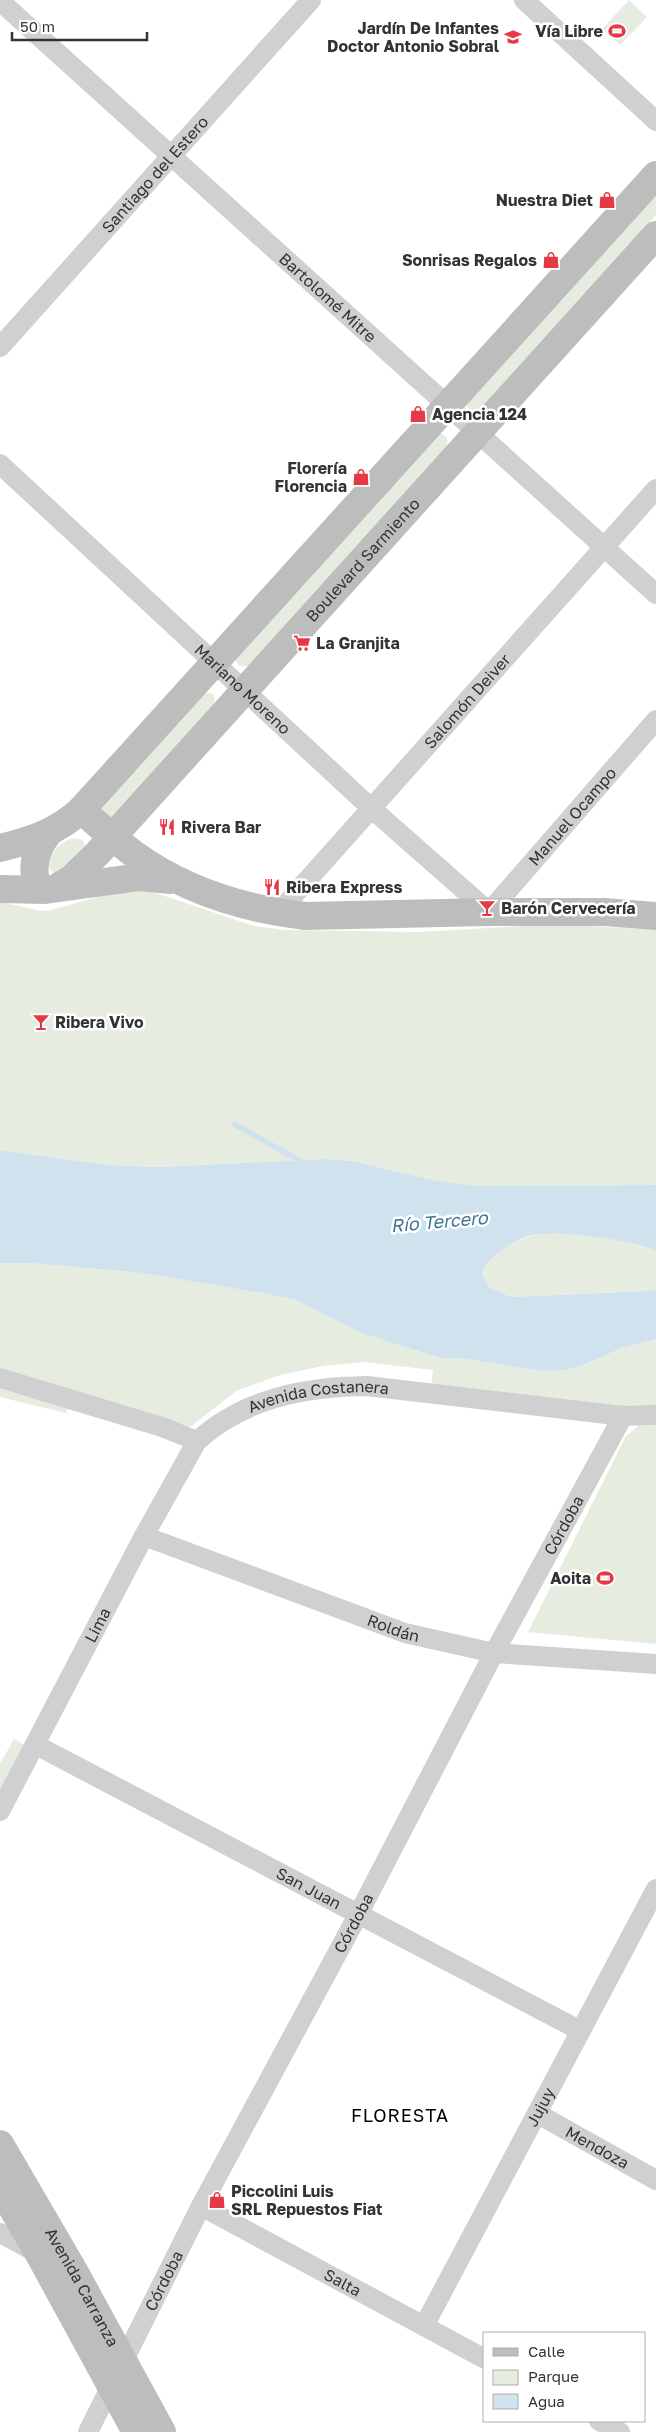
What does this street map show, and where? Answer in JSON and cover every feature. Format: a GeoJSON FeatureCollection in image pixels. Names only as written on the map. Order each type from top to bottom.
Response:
{"type":"FeatureCollection","features":[{"type":"Feature","properties":{"kind":"main road"},"geometry":{"type":"LineString","coordinates":[[0,848],[48,834],[66,824],[81,810],[656,175]]}},
{"type":"Feature","properties":{"kind":"main road","name":"Boulevard Sarmiento"},"geometry":{"type":"LineString","coordinates":[[47,889],[84,868],[656,235]]}},
{"type":"Feature","properties":{"kind":"main road"},"geometry":{"type":"LineString","coordinates":[[81,810],[135,855],[178,881],[250,908],[305,916],[489,912],[604,912],[656,916]]}},
{"type":"Feature","properties":{"kind":"main road"},"geometry":{"type":"LineString","coordinates":[[47,889],[34,878],[36,854],[40,844],[48,834]]}},
{"type":"Feature","properties":{"kind":"main road"},"geometry":{"type":"LineString","coordinates":[[0,889],[47,889],[140,877],[178,881]]}},
{"type":"Feature","properties":{"kind":"main road","name":"Avenida Carranza"},"geometry":{"type":"LineString","coordinates":[[0,2144],[74,2271],[162,2432]]}},
{"type":"Feature","properties":{"kind":"main road","name":"Avenida Carranza"},"geometry":{"type":"LineString","coordinates":[[0,2187],[39,2254],[136,2432]]}},
{"type":"Feature","properties":{"kind":"street","name":"Santiago del Estero"},"geometry":{"type":"LineString","coordinates":[[0,347],[170,155],[311,0]]}},
{"type":"Feature","properties":{"kind":"street"},"geometry":{"type":"LineString","coordinates":[[524,0],[656,122]]}},
{"type":"Feature","properties":{"kind":"street","name":"Bartolomé Mitre"},"geometry":{"type":"LineString","coordinates":[[0,1],[656,594]]}},
{"type":"Feature","properties":{"kind":"street","name":"Mariano Moreno"},"geometry":{"type":"LineString","coordinates":[[0,464],[216,662],[371,808],[489,912]]}},
{"type":"Feature","properties":{"kind":"street","name":"Salomón Deiver"},"geometry":{"type":"LineString","coordinates":[[278,913],[656,489]]}},
{"type":"Feature","properties":{"kind":"street","name":"Manuel Ocampo"},"geometry":{"type":"LineString","coordinates":[[489,912],[656,720]]}},
{"type":"Feature","properties":{"kind":"street"},"geometry":{"type":"LineString","coordinates":[[0,1378],[162,1427],[197,1441]]}},
{"type":"Feature","properties":{"kind":"street","name":"Avenida Costanera"},"geometry":{"type":"LineString","coordinates":[[197,1441],[213,1427],[234,1414],[266,1400],[329,1386],[367,1386],[623,1416],[656,1415]]}},
{"type":"Feature","properties":{"kind":"street","name":"Córdoba"},"geometry":{"type":"LineString","coordinates":[[88,2432],[201,2206],[359,1914],[494,1653],[623,1416]]}},
{"type":"Feature","properties":{"kind":"street","name":"Lima"},"geometry":{"type":"LineString","coordinates":[[0,1811],[144,1536],[197,1441]]}},
{"type":"Feature","properties":{"kind":"street","name":"Roldán"},"geometry":{"type":"LineString","coordinates":[[144,1536],[405,1633],[494,1653],[656,1664]]}},
{"type":"Feature","properties":{"kind":"street","name":"San Juan"},"geometry":{"type":"LineString","coordinates":[[36,1745],[581,2031]]}},
{"type":"Feature","properties":{"kind":"street","name":"Jujuy"},"geometry":{"type":"LineString","coordinates":[[424,2326],[656,1889]]}},
{"type":"Feature","properties":{"kind":"street","name":"Mendoza"},"geometry":{"type":"LineString","coordinates":[[538,2114],[656,2180]]}},
{"type":"Feature","properties":{"kind":"street","name":"Salta"},"geometry":{"type":"LineString","coordinates":[[201,2206],[483,2358]]}},
{"type":"Feature","properties":{"kind":"street"},"geometry":{"type":"LineString","coordinates":[[0,2232],[74,2271]]}},
{"type":"Feature","properties":{"kind":"street"},"geometry":{"type":"LineString","coordinates":[[601,2422],[620,2432]]}},
{"type":"Feature","properties":{"kind":"green space"},"geometry":{"type":"Polygon","coordinates":[[[629,0],[647,17],[620,45],[602,29],[629,0]]]}},
{"type":"Feature","properties":{"kind":"green space"},"geometry":{"type":"Polygon","coordinates":[[[656,190],[656,215],[480,410],[474,412],[470,410],[466,405],[656,190]]]}},
{"type":"Feature","properties":{"kind":"green space"},"geometry":{"type":"Polygon","coordinates":[[[437,434],[443,434],[447,438],[447,447],[249,666],[239,666],[235,659],[437,434]]]}},
{"type":"Feature","properties":{"kind":"green space"},"geometry":{"type":"Polygon","coordinates":[[[204,692],[213,694],[215,699],[214,705],[112,818],[104,819],[100,807],[204,692]]]}},
{"type":"Feature","properties":{"kind":"green space"},"geometry":{"type":"Polygon","coordinates":[[[74,838],[83,840],[86,850],[54,875],[49,867],[51,857],[60,845],[74,838]]]}},
{"type":"Feature","properties":{"kind":"green space"},"geometry":{"type":"Polygon","coordinates":[[[119,891],[150,891],[254,926],[286,930],[420,932],[555,924],[656,930],[656,1185],[477,1186],[432,1180],[354,1161],[325,1159],[159,1167],[108,1165],[0,1150],[0,902],[42,911],[119,891]]]}},
{"type":"Feature","properties":{"kind":"green space"},"geometry":{"type":"Polygon","coordinates":[[[553,1232],[622,1240],[656,1251],[656,1289],[511,1297],[490,1288],[482,1275],[493,1256],[501,1249],[521,1239],[553,1232]]]}},
{"type":"Feature","properties":{"kind":"green space"},"geometry":{"type":"Polygon","coordinates":[[[0,1263],[30,1263],[142,1273],[267,1294],[295,1300],[364,1334],[440,1358],[467,1359],[543,1371],[583,1365],[622,1348],[656,1339],[656,1410],[431,1387],[433,1370],[364,1362],[323,1366],[280,1375],[236,1391],[190,1427],[0,1369],[0,1263]]]}},
{"type":"Feature","properties":{"kind":"green space"},"geometry":{"type":"Polygon","coordinates":[[[0,1389],[68,1408],[66,1413],[0,1397],[0,1389]]]}},
{"type":"Feature","properties":{"kind":"green space","name":"Aoita"},"geometry":{"type":"Polygon","coordinates":[[[656,1425],[656,1644],[528,1632],[626,1436],[638,1426],[656,1425]]]}},
{"type":"Feature","properties":{"kind":"green space"},"geometry":{"type":"Polygon","coordinates":[[[14,1739],[25,1745],[0,1791],[0,1764],[14,1739]]]}},
{"type":"Feature","properties":{"kind":"water","name":"Río Tercero"},"geometry":{"type":"Polygon","coordinates":[[[0,1150],[108,1165],[159,1167],[325,1159],[354,1161],[432,1180],[477,1186],[656,1185],[656,1251],[606,1238],[553,1233],[532,1235],[500,1251],[489,1262],[482,1275],[490,1288],[511,1297],[656,1289],[656,1339],[622,1348],[583,1365],[564,1370],[543,1371],[467,1359],[440,1358],[364,1334],[295,1300],[267,1294],[142,1273],[30,1263],[0,1263],[0,1150]]]}},
{"type":"Feature","properties":{"kind":"waterway"},"geometry":{"type":"LineString","coordinates":[[234,1124],[304,1163]]}},
{"type":"Feature","properties":{"kind":"place","name":"Vía Libre"},"geometry":{"type":"Point","coordinates":[617,31]}},
{"type":"Feature","properties":{"kind":"place","name":"Jardín De Infantes Doctor Antonio Sobral"},"geometry":{"type":"Point","coordinates":[513,37]}},
{"type":"Feature","properties":{"kind":"place","name":"Nuestra Diet"},"geometry":{"type":"Point","coordinates":[607,200]}},
{"type":"Feature","properties":{"kind":"place","name":"Sonrisas Regalos"},"geometry":{"type":"Point","coordinates":[551,260]}},
{"type":"Feature","properties":{"kind":"place","name":"Agencia 124"},"geometry":{"type":"Point","coordinates":[418,414]}},
{"type":"Feature","properties":{"kind":"place","name":"Florería Florencia"},"geometry":{"type":"Point","coordinates":[361,477]}},
{"type":"Feature","properties":{"kind":"place","name":"La Granjita"},"geometry":{"type":"Point","coordinates":[302,643]}},
{"type":"Feature","properties":{"kind":"place","name":"Rivera Bar"},"geometry":{"type":"Point","coordinates":[167,827]}},
{"type":"Feature","properties":{"kind":"place","name":"Ribera Express"},"geometry":{"type":"Point","coordinates":[272,887]}},
{"type":"Feature","properties":{"kind":"place","name":"Barón Cervecería"},"geometry":{"type":"Point","coordinates":[487,908]}},
{"type":"Feature","properties":{"kind":"place","name":"Ribera Vivo"},"geometry":{"type":"Point","coordinates":[41,1022]}},
{"type":"Feature","properties":{"kind":"place","name":"Aoita"},"geometry":{"type":"Point","coordinates":[605,1578]}},
{"type":"Feature","properties":{"kind":"place","name":"Piccolini Luis SRL Repuestos Fiat"},"geometry":{"type":"Point","coordinates":[217,2200]}},
{"type":"Feature","properties":{"kind":"district","name":"FLORESTA"},"geometry":{"type":"Point","coordinates":[400,2115]}}]}
